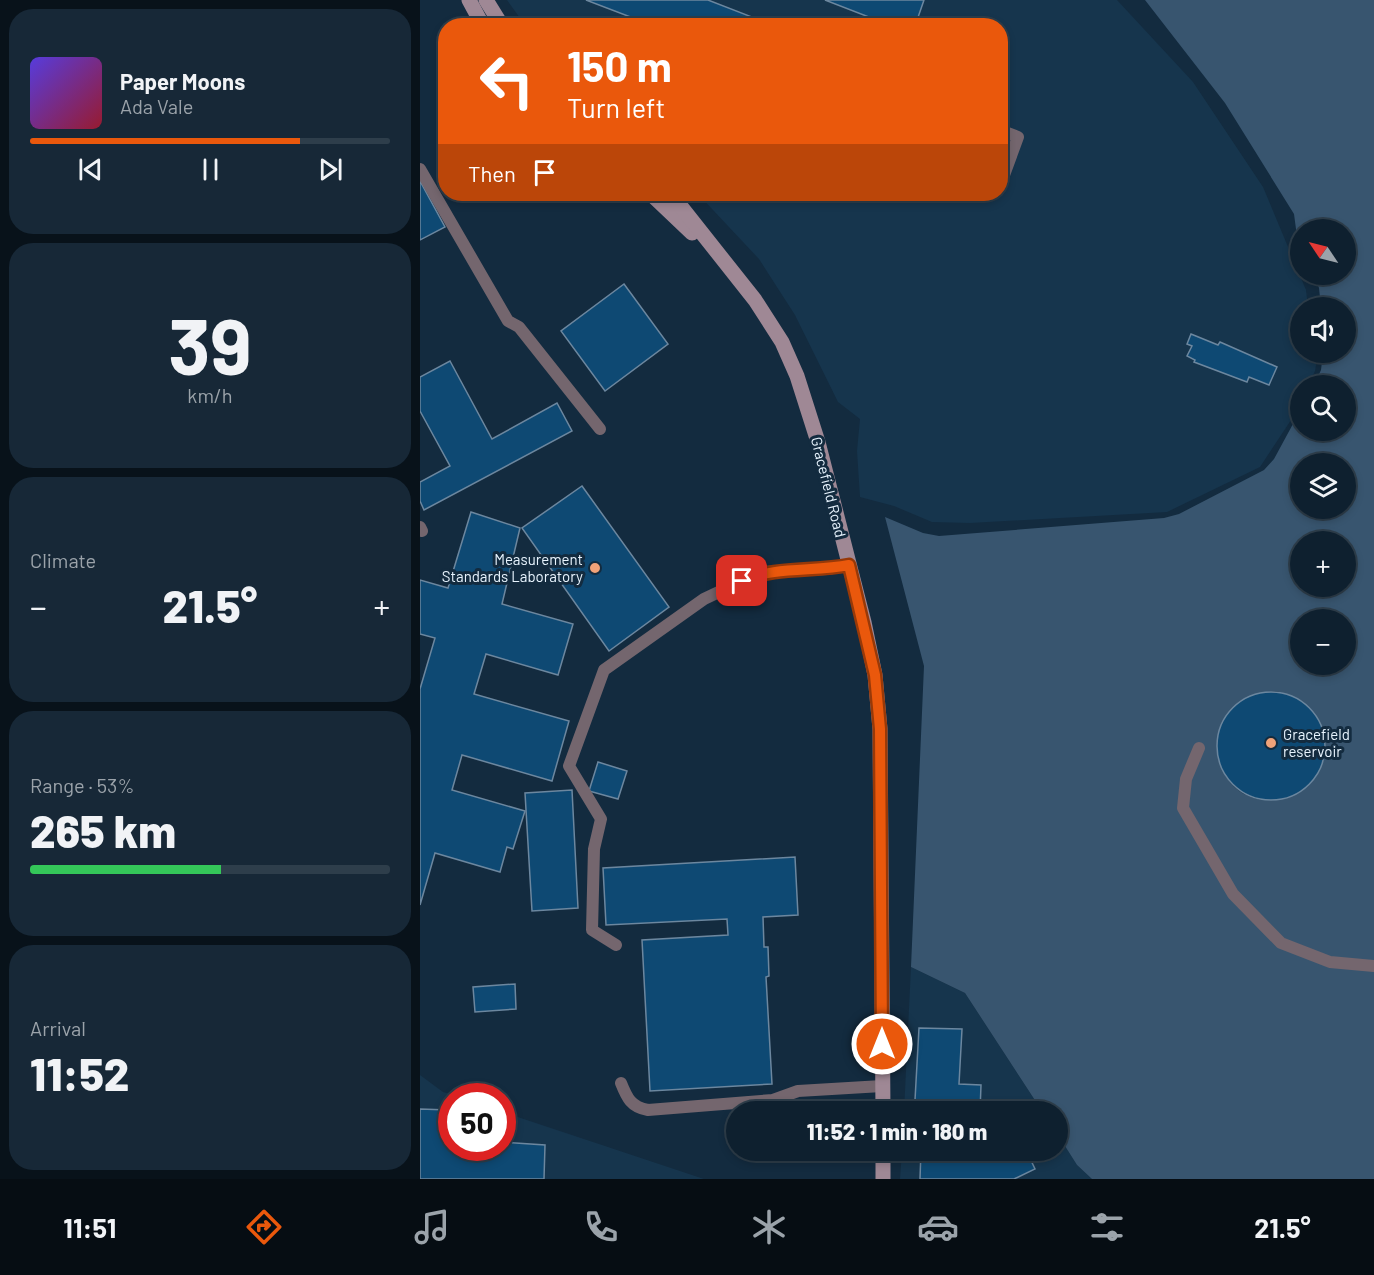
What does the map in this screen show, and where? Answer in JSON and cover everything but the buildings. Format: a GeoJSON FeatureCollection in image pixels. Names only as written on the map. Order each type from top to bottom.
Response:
{"type":"FeatureCollection","features":[{"type":"Feature","properties":{"kind":"main road"},"geometry":{"type":"LineString","coordinates":[[469,0],[479,18]]}},
{"type":"Feature","properties":{"kind":"main road"},"geometry":{"type":"LineString","coordinates":[[486,0],[497,18]]}},
{"type":"Feature","properties":{"kind":"main road"},"geometry":{"type":"LineString","coordinates":[[658,201],[735,275]]}},
{"type":"Feature","properties":{"kind":"main road"},"geometry":{"type":"LineString","coordinates":[[677,201],[735,275]]}},
{"type":"Feature","properties":{"kind":"main road","name":"Gracefield Road"},"geometry":{"type":"LineString","coordinates":[[735,275],[755,300],[782,342],[797,376],[818,442],[875,675],[880,729],[883,1101]]}},
{"type":"Feature","properties":{"kind":"main road"},"geometry":{"type":"LineString","coordinates":[[883,1161],[883,1179]]}},
{"type":"Feature","properties":{"kind":"lane"},"geometry":{"type":"LineString","coordinates":[[1008,133],[1018,137],[1008,164]]}},
{"type":"Feature","properties":{"kind":"lane"},"geometry":{"type":"LineString","coordinates":[[420,169],[438,200]]}},
{"type":"Feature","properties":{"kind":"lane"},"geometry":{"type":"LineString","coordinates":[[439,201],[508,321],[519,327],[600,429]]}},
{"type":"Feature","properties":{"kind":"lane"},"geometry":{"type":"LineString","coordinates":[[616,945],[592,930],[594,849],[601,819],[569,766],[603,670],[704,599],[761,572],[827,569],[849,565]]}},
{"type":"Feature","properties":{"kind":"lane"},"geometry":{"type":"LineString","coordinates":[[1199,747],[1186,779],[1183,808],[1233,894],[1281,943],[1330,962],[1374,966]]}},
{"type":"Feature","properties":{"kind":"lane"},"geometry":{"type":"LineString","coordinates":[[621,1083],[627,1099],[637,1108],[648,1110],[773,1100],[798,1091],[882,1086]]}},
{"type":"Feature","properties":{"kind":"shaded area"},"geometry":{"type":"Polygon","coordinates":[[[507,0],[1117,0],[1193,82],[1263,187],[1290,252],[1290,285],[1304,285],[1306,290],[1307,297],[1290,297],[1290,363],[1316,363],[1313,375],[1290,375],[1290,422],[1260,467],[1167,512],[970,523],[932,522],[894,506],[860,497],[857,451],[860,419],[838,402],[795,315],[759,259],[705,201],[1008,201],[1008,18],[520,18],[507,0]]]}},
{"type":"Feature","properties":{"kind":"shaded area"},"geometry":{"type":"Polygon","coordinates":[[[1145,0],[1374,0],[1374,1179],[1092,1179],[1077,1165],[1068,1151],[1068,1101],[1035,1101],[965,993],[911,967],[924,666],[885,517],[923,533],[939,536],[1164,518],[1179,514],[1264,470],[1274,459],[1290,429],[1290,441],[1356,441],[1356,375],[1319,375],[1322,363],[1356,363],[1356,297],[1320,297],[1318,285],[1356,285],[1356,219],[1295,219],[1294,214],[1225,103],[1145,0]],[[1276,691],[1249,697],[1230,711],[1220,729],[1217,750],[1222,769],[1234,786],[1251,797],[1275,800],[1304,789],[1320,768],[1325,753],[1322,726],[1315,714],[1291,696],[1276,691]]]}},
{"type":"Feature","properties":{"kind":"shaded area"},"geometry":{"type":"Polygon","coordinates":[[[911,967],[965,993],[1035,1101],[905,1101],[911,967]]]}},
{"type":"Feature","properties":{"kind":"shaded area"},"geometry":{"type":"Polygon","coordinates":[[[420,1075],[438,1088],[438,1161],[516,1161],[516,1116],[704,1179],[420,1179],[420,1075]]]}},
{"type":"Feature","properties":{"kind":"shaded area"},"geometry":{"type":"Polygon","coordinates":[[[1068,1151],[1077,1165],[1092,1179],[900,1179],[901,1161],[1068,1161],[1068,1151]]]}},
{"type":"Feature","properties":{"kind":"place","name":"Measurement Standards Laboratory"},"geometry":{"type":"Point","coordinates":[595,568]}},
{"type":"Feature","properties":{"kind":"place","name":"Gracefield reservoir"},"geometry":{"type":"Point","coordinates":[1271,743]}},
{"type":"Feature","properties":{"kind":"route"},"geometry":{"type":"LineString","coordinates":[[742,581],[761,572],[827,569],[849,565],[875,675],[880,729],[882,1044]]}}]}
